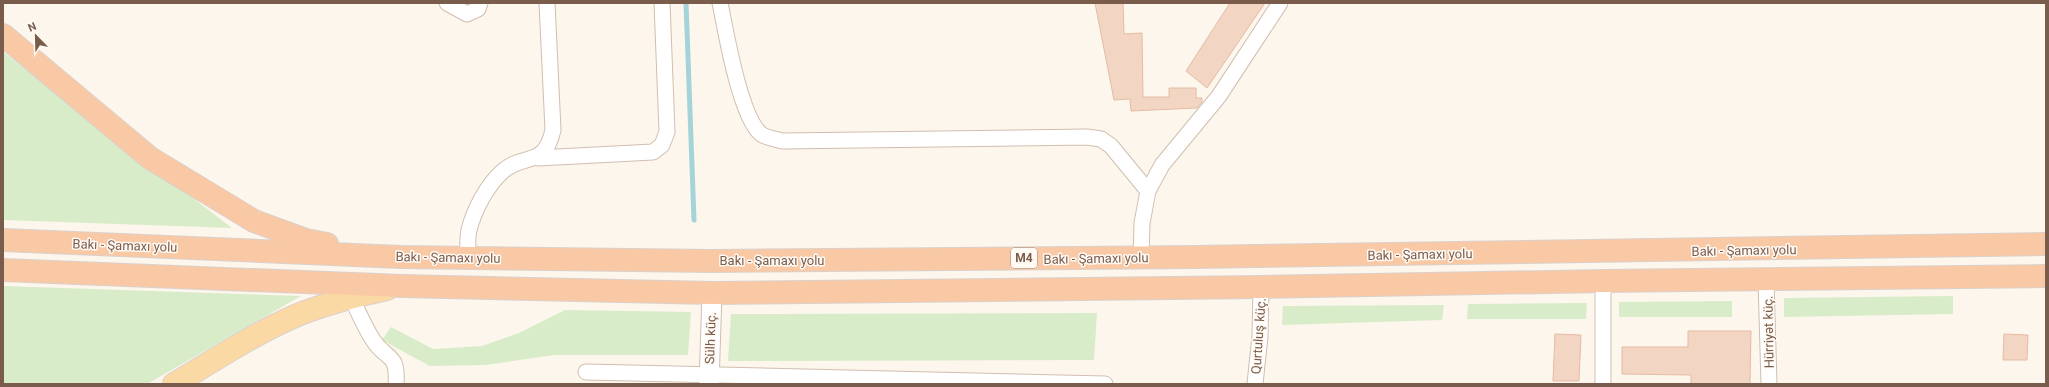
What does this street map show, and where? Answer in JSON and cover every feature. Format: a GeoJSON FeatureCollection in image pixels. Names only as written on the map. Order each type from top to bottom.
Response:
{"type":"FeatureCollection","features":[{"type":"Feature","properties":{"kind":"highway"},"geometry":{"type":"LineString","coordinates":[[3,35],[150,158],[254,221],[306,240],[401,257]]}},
{"type":"Feature","properties":{"kind":"highway","name":"Bakı - Şamaxı yolu"},"geometry":{"type":"LineString","coordinates":[[3,240],[401,257],[712,261],[1141,257],[2046,244]]}},
{"type":"Feature","properties":{"kind":"highway"},"geometry":{"type":"LineString","coordinates":[[3,270],[402,286],[712,293],[2046,276]]}},
{"type":"Feature","properties":{"kind":"main road"},"geometry":{"type":"LineString","coordinates":[[174,384],[255,336],[305,313],[352,297],[402,286]]}},
{"type":"Feature","properties":{"kind":"street"},"geometry":{"type":"LineString","coordinates":[[447,3],[467,14],[478,9],[480,3]]}},
{"type":"Feature","properties":{"kind":"street"},"geometry":{"type":"LineString","coordinates":[[538,158],[550,142],[553,130],[547,3]]}},
{"type":"Feature","properties":{"kind":"street"},"geometry":{"type":"LineString","coordinates":[[468,257],[469,230],[477,209],[491,185],[503,171],[516,163],[538,158],[653,152],[662,145],[668,132],[662,3]]}},
{"type":"Feature","properties":{"kind":"street"},"geometry":{"type":"LineString","coordinates":[[720,3],[744,106],[752,122],[762,134],[782,141],[1087,137],[1101,139],[1111,146],[1148,191]]}},
{"type":"Feature","properties":{"kind":"street"},"geometry":{"type":"LineString","coordinates":[[1141,257],[1142,223],[1148,191],[1162,165],[1177,144],[1219,96],[1280,3]]}},
{"type":"Feature","properties":{"kind":"street","name":"Hürriyət küç."},"geometry":{"type":"LineString","coordinates":[[1766,280],[1769,384]]}},
{"type":"Feature","properties":{"kind":"street"},"geometry":{"type":"LineString","coordinates":[[1603,281],[1603,384]]}},
{"type":"Feature","properties":{"kind":"street","name":"Qurtuluş küç."},"geometry":{"type":"LineString","coordinates":[[1255,384],[1262,287]]}},
{"type":"Feature","properties":{"kind":"street","name":"Sülh küç."},"geometry":{"type":"LineString","coordinates":[[709,379],[712,293]]}},
{"type":"Feature","properties":{"kind":"street"},"geometry":{"type":"LineString","coordinates":[[352,297],[373,341],[394,360],[397,369],[396,384]]}},
{"type":"Feature","properties":{"kind":"street"},"geometry":{"type":"LineString","coordinates":[[586,372],[709,379],[1105,384]]}},
{"type":"Feature","properties":{"kind":"green space"},"geometry":{"type":"Polygon","coordinates":[[[3,52],[232,228],[3,220],[3,52]]]}},
{"type":"Feature","properties":{"kind":"green space"},"geometry":{"type":"Polygon","coordinates":[[[3,286],[301,296],[147,384],[3,384],[3,286]]]}},
{"type":"Feature","properties":{"kind":"green space"},"geometry":{"type":"Polygon","coordinates":[[[1953,296],[1953,314],[1784,317],[1784,298],[1953,296]]]}},
{"type":"Feature","properties":{"kind":"green space"},"geometry":{"type":"Polygon","coordinates":[[[1732,301],[1732,317],[1619,317],[1619,302],[1732,301]]]}},
{"type":"Feature","properties":{"kind":"green space"},"geometry":{"type":"Polygon","coordinates":[[[1587,303],[1586,319],[1467,319],[1468,304],[1587,303]]]}},
{"type":"Feature","properties":{"kind":"green space"},"geometry":{"type":"Polygon","coordinates":[[[1444,305],[1442,320],[1282,325],[1283,306],[1444,305]]]}},
{"type":"Feature","properties":{"kind":"green space"},"geometry":{"type":"Polygon","coordinates":[[[565,310],[691,312],[688,355],[554,355],[486,365],[430,366],[382,340],[391,327],[433,349],[482,346],[519,333],[565,310]]]}},
{"type":"Feature","properties":{"kind":"green space"},"geometry":{"type":"Polygon","coordinates":[[[1097,313],[1094,360],[728,361],[731,314],[1097,313]]]}},
{"type":"Feature","properties":{"kind":"building"},"geometry":{"type":"Polygon","coordinates":[[[1095,3],[1123,3],[1124,34],[1142,33],[1143,97],[1169,97],[1169,88],[1196,88],[1196,98],[1202,98],[1202,102],[1197,108],[1131,111],[1130,99],[1114,100],[1095,3]]]}},
{"type":"Feature","properties":{"kind":"building"},"geometry":{"type":"Polygon","coordinates":[[[1230,3],[1265,3],[1207,88],[1186,71],[1230,3]]]}},
{"type":"Feature","properties":{"kind":"building"},"geometry":{"type":"Polygon","coordinates":[[[1688,331],[1751,331],[1750,384],[1691,384],[1691,375],[1622,374],[1622,347],[1688,347],[1688,331]]]}},
{"type":"Feature","properties":{"kind":"building"},"geometry":{"type":"Polygon","coordinates":[[[1555,334],[1581,335],[1579,381],[1553,381],[1555,334]]]}},
{"type":"Feature","properties":{"kind":"building"},"geometry":{"type":"Polygon","coordinates":[[[2004,334],[2028,335],[2027,360],[2003,360],[2004,334]]]}},
{"type":"Feature","properties":{"kind":"waterway"},"geometry":{"type":"LineString","coordinates":[[686,3],[694,220]]}}]}
